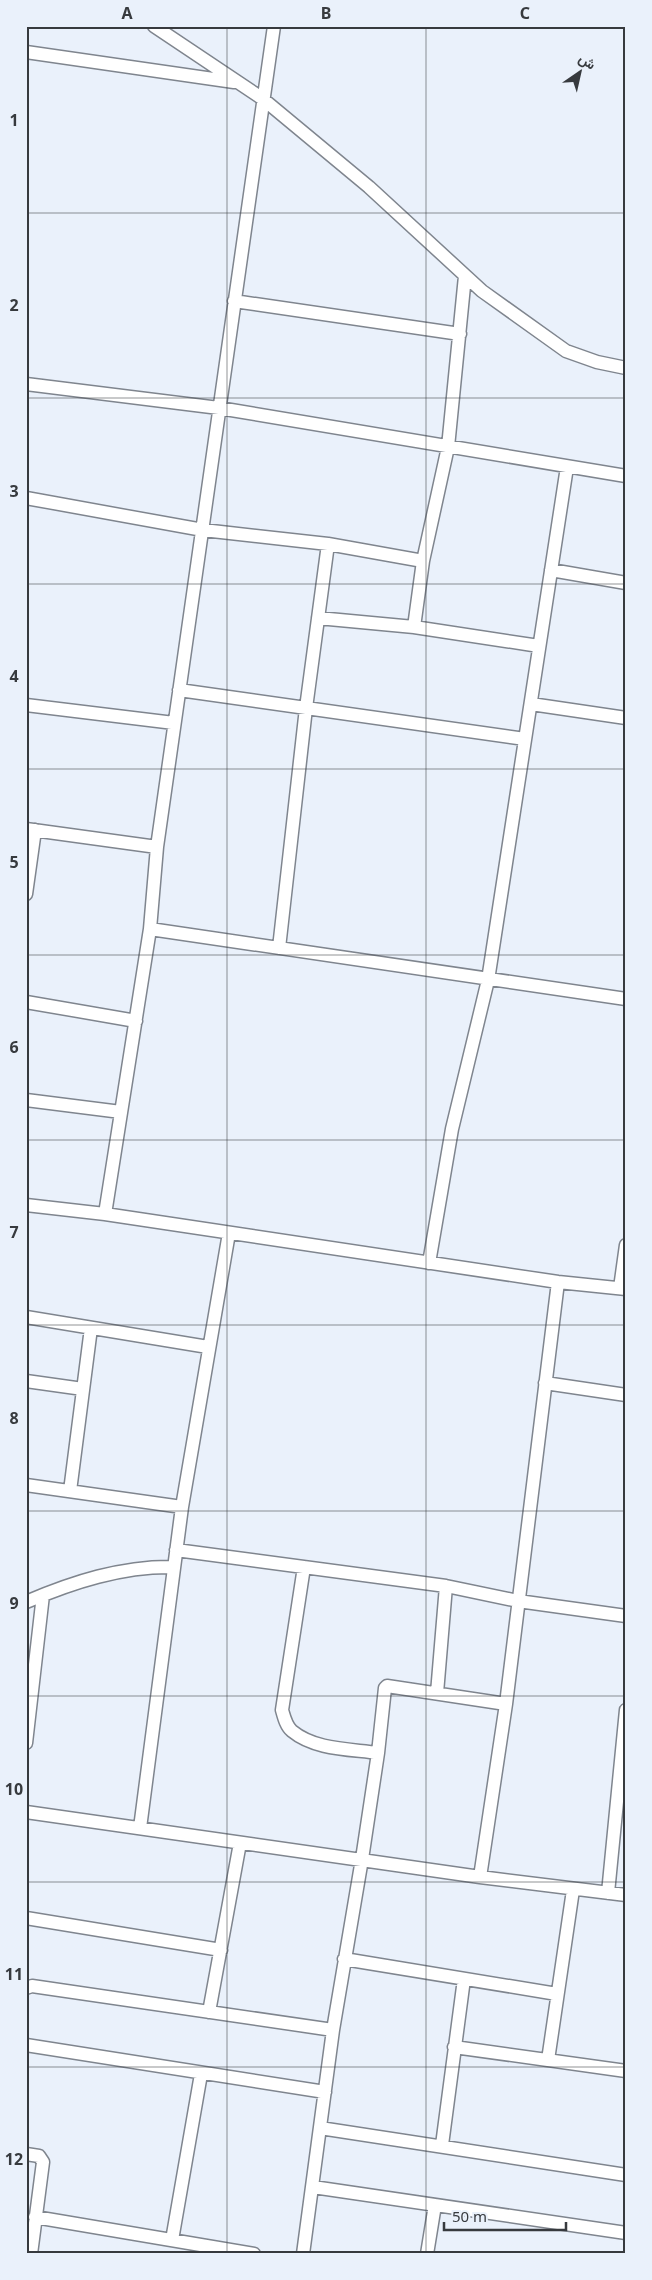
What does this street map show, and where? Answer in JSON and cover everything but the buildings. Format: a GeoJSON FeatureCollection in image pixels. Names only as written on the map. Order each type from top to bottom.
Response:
{"type":"FeatureCollection","features":[{"type":"Feature","properties":{"kind":"street"},"geometry":{"type":"LineString","coordinates":[[154,26],[263,99],[368,187],[482,291],[566,351],[597,362],[626,368]]}},
{"type":"Feature","properties":{"kind":"street"},"geometry":{"type":"LineString","coordinates":[[105,1214],[150,928],[157,847],[174,723],[204,530],[234,301],[274,26]]}},
{"type":"Feature","properties":{"kind":"street"},"geometry":{"type":"LineString","coordinates":[[26,52],[238,83]]}},
{"type":"Feature","properties":{"kind":"street"},"geometry":{"type":"LineString","coordinates":[[414,627],[423,561],[448,447],[465,276]]}},
{"type":"Feature","properties":{"kind":"street"},"geometry":{"type":"LineString","coordinates":[[234,301],[460,334]]}},
{"type":"Feature","properties":{"kind":"street"},"geometry":{"type":"LineString","coordinates":[[26,384],[220,408],[626,476]]}},
{"type":"Feature","properties":{"kind":"street"},"geometry":{"type":"LineString","coordinates":[[429,1263],[452,1129],[488,980],[567,467]]}},
{"type":"Feature","properties":{"kind":"street"},"geometry":{"type":"LineString","coordinates":[[26,498],[204,530],[328,544],[423,561]]}},
{"type":"Feature","properties":{"kind":"street"},"geometry":{"type":"LineString","coordinates":[[279,948],[306,708],[328,544]]}},
{"type":"Feature","properties":{"kind":"street"},"geometry":{"type":"LineString","coordinates":[[551,570],[626,583]]}},
{"type":"Feature","properties":{"kind":"street"},"geometry":{"type":"LineString","coordinates":[[318,618],[414,627],[539,646]]}},
{"type":"Feature","properties":{"kind":"street"},"geometry":{"type":"LineString","coordinates":[[179,690],[525,739]]}},
{"type":"Feature","properties":{"kind":"street"},"geometry":{"type":"LineString","coordinates":[[531,704],[626,718]]}},
{"type":"Feature","properties":{"kind":"street"},"geometry":{"type":"LineString","coordinates":[[26,705],[174,723]]}},
{"type":"Feature","properties":{"kind":"street"},"geometry":{"type":"LineString","coordinates":[[26,894],[31,830],[157,847]]}},
{"type":"Feature","properties":{"kind":"street"},"geometry":{"type":"LineString","coordinates":[[150,928],[488,980],[626,999]]}},
{"type":"Feature","properties":{"kind":"street"},"geometry":{"type":"LineString","coordinates":[[26,1002],[136,1021]]}},
{"type":"Feature","properties":{"kind":"street"},"geometry":{"type":"LineString","coordinates":[[26,1100],[121,1112]]}},
{"type":"Feature","properties":{"kind":"street"},"geometry":{"type":"LineString","coordinates":[[26,1205],[105,1214],[558,1282],[623,1289],[626,1245]]}},
{"type":"Feature","properties":{"kind":"street"},"geometry":{"type":"LineString","coordinates":[[140,1828],[182,1507],[208,1347],[230,1234]]}},
{"type":"Feature","properties":{"kind":"street"},"geometry":{"type":"LineString","coordinates":[[480,1877],[506,1704],[558,1282]]}},
{"type":"Feature","properties":{"kind":"street"},"geometry":{"type":"LineString","coordinates":[[26,1317],[208,1347]]}},
{"type":"Feature","properties":{"kind":"street"},"geometry":{"type":"LineString","coordinates":[[70,1491],[91,1328]]}},
{"type":"Feature","properties":{"kind":"street"},"geometry":{"type":"LineString","coordinates":[[26,1381],[83,1389]]}},
{"type":"Feature","properties":{"kind":"street"},"geometry":{"type":"LineString","coordinates":[[545,1383],[626,1395]]}},
{"type":"Feature","properties":{"kind":"street"},"geometry":{"type":"LineString","coordinates":[[26,1485],[182,1507]]}},
{"type":"Feature","properties":{"kind":"street"},"geometry":{"type":"LineString","coordinates":[[176,1550],[446,1586],[518,1601],[626,1616]]}},
{"type":"Feature","properties":{"kind":"street"},"geometry":{"type":"LineString","coordinates":[[26,1602],[109,1574],[154,1567],[174,1567]]}},
{"type":"Feature","properties":{"kind":"street"},"geometry":{"type":"LineString","coordinates":[[304,1567],[282,1710],[285,1720],[291,1730],[308,1740],[328,1746],[378,1753]]}},
{"type":"Feature","properties":{"kind":"street"},"geometry":{"type":"LineString","coordinates":[[436,1693],[446,1586]]}},
{"type":"Feature","properties":{"kind":"street"},"geometry":{"type":"LineString","coordinates":[[26,1743],[43,1595]]}},
{"type":"Feature","properties":{"kind":"street"},"geometry":{"type":"LineString","coordinates":[[303,2254],[333,2030],[362,1859],[378,1753],[385,1688],[388,1686],[506,1704]]}},
{"type":"Feature","properties":{"kind":"street"},"geometry":{"type":"LineString","coordinates":[[608,1893],[626,1715]]}},
{"type":"Feature","properties":{"kind":"street"},"geometry":{"type":"LineString","coordinates":[[26,1812],[573,1890],[626,1895]]}},
{"type":"Feature","properties":{"kind":"street"},"geometry":{"type":"LineString","coordinates":[[210,2012],[240,1843]]}},
{"type":"Feature","properties":{"kind":"street"},"geometry":{"type":"LineString","coordinates":[[548,2060],[573,1890]]}},
{"type":"Feature","properties":{"kind":"street"},"geometry":{"type":"LineString","coordinates":[[26,1918],[221,1950]]}},
{"type":"Feature","properties":{"kind":"street"},"geometry":{"type":"LineString","coordinates":[[344,1958],[464,1980],[557,1994]]}},
{"type":"Feature","properties":{"kind":"street"},"geometry":{"type":"LineString","coordinates":[[442,2145],[464,1980]]}},
{"type":"Feature","properties":{"kind":"street"},"geometry":{"type":"LineString","coordinates":[[26,1988],[32,1986],[333,2030]]}},
{"type":"Feature","properties":{"kind":"street"},"geometry":{"type":"LineString","coordinates":[[26,2045],[325,2092]]}},
{"type":"Feature","properties":{"kind":"street"},"geometry":{"type":"LineString","coordinates":[[454,2046],[626,2071]]}},
{"type":"Feature","properties":{"kind":"street"},"geometry":{"type":"LineString","coordinates":[[172,2240],[201,2074]]}},
{"type":"Feature","properties":{"kind":"street"},"geometry":{"type":"LineString","coordinates":[[320,2128],[442,2145],[626,2175]]}},
{"type":"Feature","properties":{"kind":"street"},"geometry":{"type":"LineString","coordinates":[[26,2154],[39,2156],[43,2162],[31,2254]]}},
{"type":"Feature","properties":{"kind":"street"},"geometry":{"type":"LineString","coordinates":[[312,2187],[626,2233]]}},
{"type":"Feature","properties":{"kind":"street"},"geometry":{"type":"LineString","coordinates":[[427,2254],[435,2205]]}},
{"type":"Feature","properties":{"kind":"street"},"geometry":{"type":"LineString","coordinates":[[35,2216],[254,2254]]}}]}
